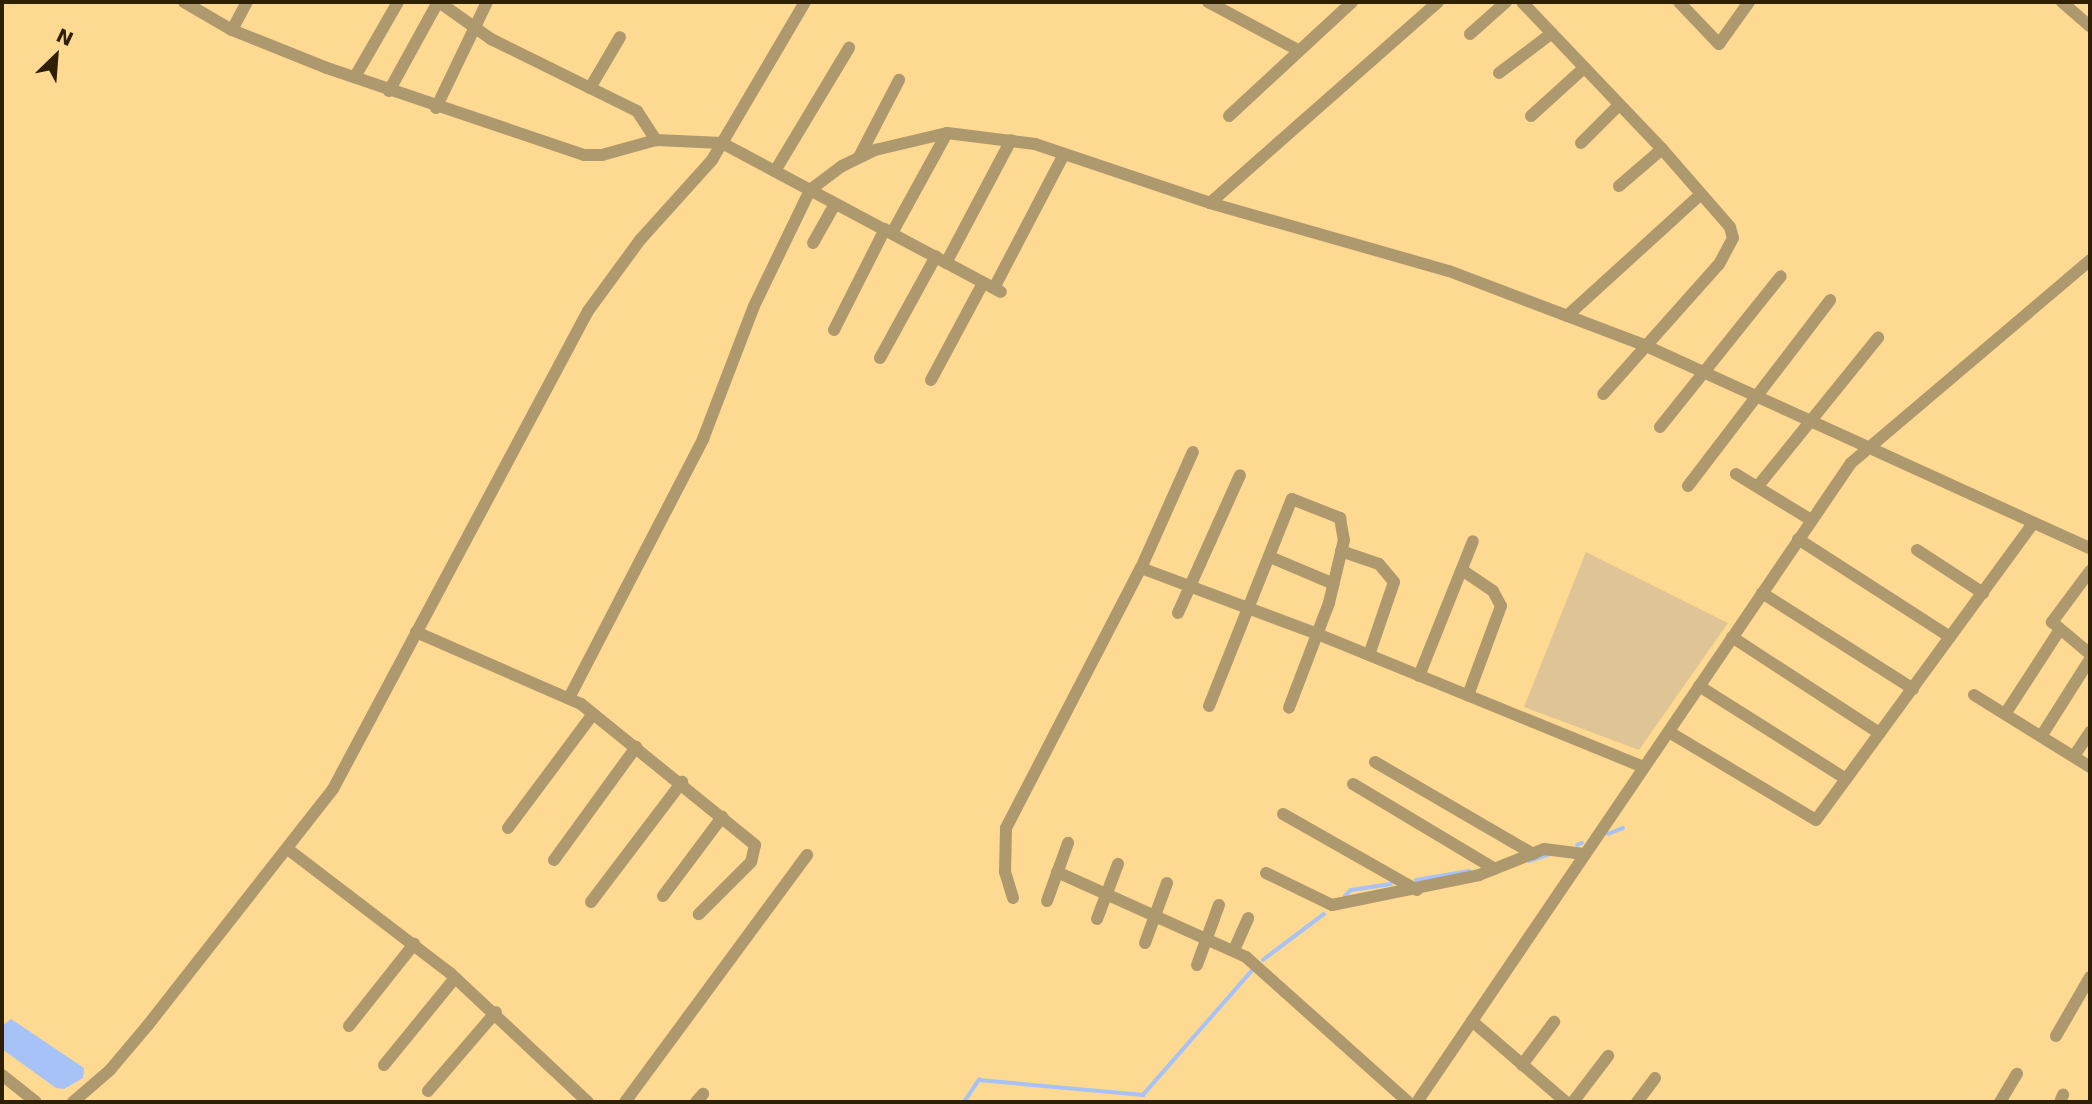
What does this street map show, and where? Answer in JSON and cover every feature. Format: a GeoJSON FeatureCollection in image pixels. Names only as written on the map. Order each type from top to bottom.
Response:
{"type":"FeatureCollection","features":[{"type":"Feature","properties":{"kind":"street"},"geometry":{"type":"LineString","coordinates":[[184,2],[232,30],[356,75],[389,91],[583,155],[602,155],[656,140],[722,144],[992,288]]}},
{"type":"Feature","properties":{"kind":"street"},"geometry":{"type":"LineString","coordinates":[[232,30],[247,2]]}},
{"type":"Feature","properties":{"kind":"street"},"geometry":{"type":"LineString","coordinates":[[356,75],[398,2]]}},
{"type":"Feature","properties":{"kind":"street"},"geometry":{"type":"LineString","coordinates":[[389,91],[439,2],[476,25],[491,39],[643,115],[656,140]]}},
{"type":"Feature","properties":{"kind":"street"},"geometry":{"type":"LineString","coordinates":[[436,108],[487,2]]}},
{"type":"Feature","properties":{"kind":"street"},"geometry":{"type":"LineString","coordinates":[[73,1102],[117,1062],[289,850],[333,789],[588,311],[722,144],[805,2]]}},
{"type":"Feature","properties":{"kind":"street"},"geometry":{"type":"LineString","coordinates":[[1208,2],[1298,50]]}},
{"type":"Feature","properties":{"kind":"street"},"geometry":{"type":"LineString","coordinates":[[1229,116],[1352,2]]}},
{"type":"Feature","properties":{"kind":"street"},"geometry":{"type":"LineString","coordinates":[[1210,203],[1438,2]]}},
{"type":"Feature","properties":{"kind":"street"},"geometry":{"type":"LineString","coordinates":[[1470,34],[1506,2]]}},
{"type":"Feature","properties":{"kind":"street"},"geometry":{"type":"LineString","coordinates":[[1522,2],[1662,149],[1730,227],[1728,250],[1603,394]]}},
{"type":"Feature","properties":{"kind":"street"},"geometry":{"type":"LineString","coordinates":[[1679,2],[1719,44],[1749,2]]}},
{"type":"Feature","properties":{"kind":"street"},"geometry":{"type":"LineString","coordinates":[[2062,2],[2090,26]]}},
{"type":"Feature","properties":{"kind":"street"},"geometry":{"type":"LineString","coordinates":[[1499,73],[1552,33]]}},
{"type":"Feature","properties":{"kind":"street"},"geometry":{"type":"LineString","coordinates":[[590,88],[620,37]]}},
{"type":"Feature","properties":{"kind":"street"},"geometry":{"type":"LineString","coordinates":[[775,171],[849,48]]}},
{"type":"Feature","properties":{"kind":"street"},"geometry":{"type":"LineString","coordinates":[[1531,116],[1584,68]]}},
{"type":"Feature","properties":{"kind":"street"},"geometry":{"type":"LineString","coordinates":[[859,158],[900,80]]}},
{"type":"Feature","properties":{"kind":"street"},"geometry":{"type":"LineString","coordinates":[[1581,143],[1619,105]]}},
{"type":"Feature","properties":{"kind":"street"},"geometry":{"type":"LineString","coordinates":[[834,330],[947,133]]}},
{"type":"Feature","properties":{"kind":"street"},"geometry":{"type":"LineString","coordinates":[[569,698],[703,439],[754,306],[810,190],[859,158],[894,144],[947,133],[1011,139],[1064,154],[1210,203],[1392,253],[1567,316],[1705,372],[1869,450],[2090,548]]}},
{"type":"Feature","properties":{"kind":"street"},"geometry":{"type":"LineString","coordinates":[[880,358],[1011,139]]}},
{"type":"Feature","properties":{"kind":"street"},"geometry":{"type":"LineString","coordinates":[[1619,186],[1662,149]]}},
{"type":"Feature","properties":{"kind":"street"},"geometry":{"type":"LineString","coordinates":[[931,380],[992,288],[1064,154]]}},
{"type":"Feature","properties":{"kind":"street"},"geometry":{"type":"LineString","coordinates":[[1567,316],[1701,194]]}},
{"type":"Feature","properties":{"kind":"street"},"geometry":{"type":"LineString","coordinates":[[813,243],[835,204]]}},
{"type":"Feature","properties":{"kind":"street"},"geometry":{"type":"LineString","coordinates":[[1416,1102],[1851,463],[2090,260]]}},
{"type":"Feature","properties":{"kind":"street"},"geometry":{"type":"LineString","coordinates":[[1660,427],[1781,276]]}},
{"type":"Feature","properties":{"kind":"street"},"geometry":{"type":"LineString","coordinates":[[1688,486],[1830,300]]}},
{"type":"Feature","properties":{"kind":"street"},"geometry":{"type":"LineString","coordinates":[[1758,486],[1878,338]]}},
{"type":"Feature","properties":{"kind":"street"},"geometry":{"type":"LineString","coordinates":[[1013,898],[1005,872],[1006,828],[1141,568],[1193,452]]}},
{"type":"Feature","properties":{"kind":"street"},"geometry":{"type":"LineString","coordinates":[[1736,474],[1811,520]]}},
{"type":"Feature","properties":{"kind":"street"},"geometry":{"type":"LineString","coordinates":[[1178,613],[1240,475]]}},
{"type":"Feature","properties":{"kind":"street"},"geometry":{"type":"LineString","coordinates":[[1209,706],[1292,499],[1340,518],[1341,551],[1334,584],[1289,708]]}},
{"type":"Feature","properties":{"kind":"street"},"geometry":{"type":"LineString","coordinates":[[1669,732],[1816,820],[2033,524]]}},
{"type":"Feature","properties":{"kind":"street"},"geometry":{"type":"LineString","coordinates":[[1798,539],[1951,637]]}},
{"type":"Feature","properties":{"kind":"street"},"geometry":{"type":"LineString","coordinates":[[1419,676],[1473,541]]}},
{"type":"Feature","properties":{"kind":"street"},"geometry":{"type":"LineString","coordinates":[[1917,550],[1983,593]]}},
{"type":"Feature","properties":{"kind":"street"},"geometry":{"type":"LineString","coordinates":[[1341,551],[1379,564],[1394,582],[1369,655]]}},
{"type":"Feature","properties":{"kind":"street"},"geometry":{"type":"LineString","coordinates":[[1270,557],[1334,584]]}},
{"type":"Feature","properties":{"kind":"street"},"geometry":{"type":"LineString","coordinates":[[1141,568],[1315,633],[1644,767]]}},
{"type":"Feature","properties":{"kind":"street"},"geometry":{"type":"LineString","coordinates":[[1462,570],[1493,591],[1501,606],[1468,695]]}},
{"type":"Feature","properties":{"kind":"street"},"geometry":{"type":"LineString","coordinates":[[2090,572],[2053,617],[2053,626],[2090,654]]}},
{"type":"Feature","properties":{"kind":"street"},"geometry":{"type":"LineString","coordinates":[[1762,593],[1913,689]]}},
{"type":"Feature","properties":{"kind":"street"},"geometry":{"type":"LineString","coordinates":[[2007,712],[2059,631]]}},
{"type":"Feature","properties":{"kind":"street"},"geometry":{"type":"LineString","coordinates":[[416,632],[569,698],[682,782],[755,845],[756,855],[699,915]]}},
{"type":"Feature","properties":{"kind":"street"},"geometry":{"type":"LineString","coordinates":[[1732,637],[1879,733]]}},
{"type":"Feature","properties":{"kind":"street"},"geometry":{"type":"LineString","coordinates":[[2042,735],[2090,659]]}},
{"type":"Feature","properties":{"kind":"street"},"geometry":{"type":"LineString","coordinates":[[1699,686],[1846,779]]}},
{"type":"Feature","properties":{"kind":"street"},"geometry":{"type":"LineString","coordinates":[[1974,695],[2007,712],[2090,767]]}},
{"type":"Feature","properties":{"kind":"street"},"geometry":{"type":"LineString","coordinates":[[508,828],[593,715]]}},
{"type":"Feature","properties":{"kind":"street"},"geometry":{"type":"LineString","coordinates":[[2074,757],[2090,732]]}},
{"type":"Feature","properties":{"kind":"street"},"geometry":{"type":"LineString","coordinates":[[554,860],[636,747]]}},
{"type":"Feature","properties":{"kind":"street"},"geometry":{"type":"LineString","coordinates":[[1375,762],[1530,855]]}},
{"type":"Feature","properties":{"kind":"street"},"geometry":{"type":"LineString","coordinates":[[591,902],[682,782]]}},
{"type":"Feature","properties":{"kind":"street"},"geometry":{"type":"LineString","coordinates":[[1353,784],[1492,867]]}},
{"type":"Feature","properties":{"kind":"street"},"geometry":{"type":"LineString","coordinates":[[1283,814],[1417,890]]}},
{"type":"Feature","properties":{"kind":"street"},"geometry":{"type":"LineString","coordinates":[[663,895],[722,817]]}},
{"type":"Feature","properties":{"kind":"street"},"geometry":{"type":"LineString","coordinates":[[1047,901],[1068,843]]}},
{"type":"Feature","properties":{"kind":"street"},"geometry":{"type":"LineString","coordinates":[[1266,873],[1332,905],[1417,890],[1553,848],[1584,854]]}},
{"type":"Feature","properties":{"kind":"street"},"geometry":{"type":"LineString","coordinates":[[289,850],[414,944],[496,1012],[588,1102]]}},
{"type":"Feature","properties":{"kind":"street"},"geometry":{"type":"LineString","coordinates":[[625,1102],[807,855]]}},
{"type":"Feature","properties":{"kind":"street"},"geometry":{"type":"LineString","coordinates":[[1097,919],[1118,864]]}},
{"type":"Feature","properties":{"kind":"street"},"geometry":{"type":"LineString","coordinates":[[1057,872],[1234,950],[1260,967],[1293,1002],[1408,1102]]}},
{"type":"Feature","properties":{"kind":"street"},"geometry":{"type":"LineString","coordinates":[[1145,943],[1167,883]]}},
{"type":"Feature","properties":{"kind":"street"},"geometry":{"type":"LineString","coordinates":[[1196,965],[1219,905]]}},
{"type":"Feature","properties":{"kind":"street"},"geometry":{"type":"LineString","coordinates":[[1234,950],[1248,918]]}},
{"type":"Feature","properties":{"kind":"street"},"geometry":{"type":"LineString","coordinates":[[349,1026],[414,944]]}},
{"type":"Feature","properties":{"kind":"street"},"geometry":{"type":"LineString","coordinates":[[2056,1036],[2090,977]]}},
{"type":"Feature","properties":{"kind":"street"},"geometry":{"type":"LineString","coordinates":[[384,1065],[455,978]]}},
{"type":"Feature","properties":{"kind":"street"},"geometry":{"type":"LineString","coordinates":[[428,1091],[496,1012]]}},
{"type":"Feature","properties":{"kind":"street"},"geometry":{"type":"LineString","coordinates":[[1472,1021],[1566,1102]]}},
{"type":"Feature","properties":{"kind":"street"},"geometry":{"type":"LineString","coordinates":[[1522,1065],[1554,1023]]}},
{"type":"Feature","properties":{"kind":"street"},"geometry":{"type":"LineString","coordinates":[[1573,1102],[1608,1056]]}},
{"type":"Feature","properties":{"kind":"street"},"geometry":{"type":"LineString","coordinates":[[2001,1102],[2017,1073]]}},
{"type":"Feature","properties":{"kind":"street"},"geometry":{"type":"LineString","coordinates":[[2,1075],[36,1102]]}},
{"type":"Feature","properties":{"kind":"street"},"geometry":{"type":"LineString","coordinates":[[1637,1102],[1655,1079]]}},
{"type":"Feature","properties":{"kind":"shaded area"},"geometry":{"type":"Polygon","coordinates":[[[1586,552],[1728,623],[1639,750],[1524,707],[1586,552]]]}},
{"type":"Feature","properties":{"kind":"water"},"geometry":{"type":"Polygon","coordinates":[[[11,1019],[84,1068],[83,1078],[64,1089],[56,1088],[2,1049],[2,1026],[11,1019]]]}},
{"type":"Feature","properties":{"kind":"waterway"},"geometry":{"type":"LineString","coordinates":[[1608,834],[1623,828]]}},
{"type":"Feature","properties":{"kind":"waterway"},"geometry":{"type":"LineString","coordinates":[[1577,845],[1582,843]]}},
{"type":"Feature","properties":{"kind":"waterway"},"geometry":{"type":"LineString","coordinates":[[1529,861],[1548,855]]}},
{"type":"Feature","properties":{"kind":"waterway"},"geometry":{"type":"LineString","coordinates":[[1416,880],[1469,871]]}},
{"type":"Feature","properties":{"kind":"waterway"},"geometry":{"type":"LineString","coordinates":[[1345,896],[1351,890],[1391,884]]}},
{"type":"Feature","properties":{"kind":"waterway"},"geometry":{"type":"LineString","coordinates":[[1263,960],[1324,914]]}},
{"type":"Feature","properties":{"kind":"waterway"},"geometry":{"type":"LineString","coordinates":[[964,1102],[979,1080],[1143,1095],[1254,968]]}}]}
